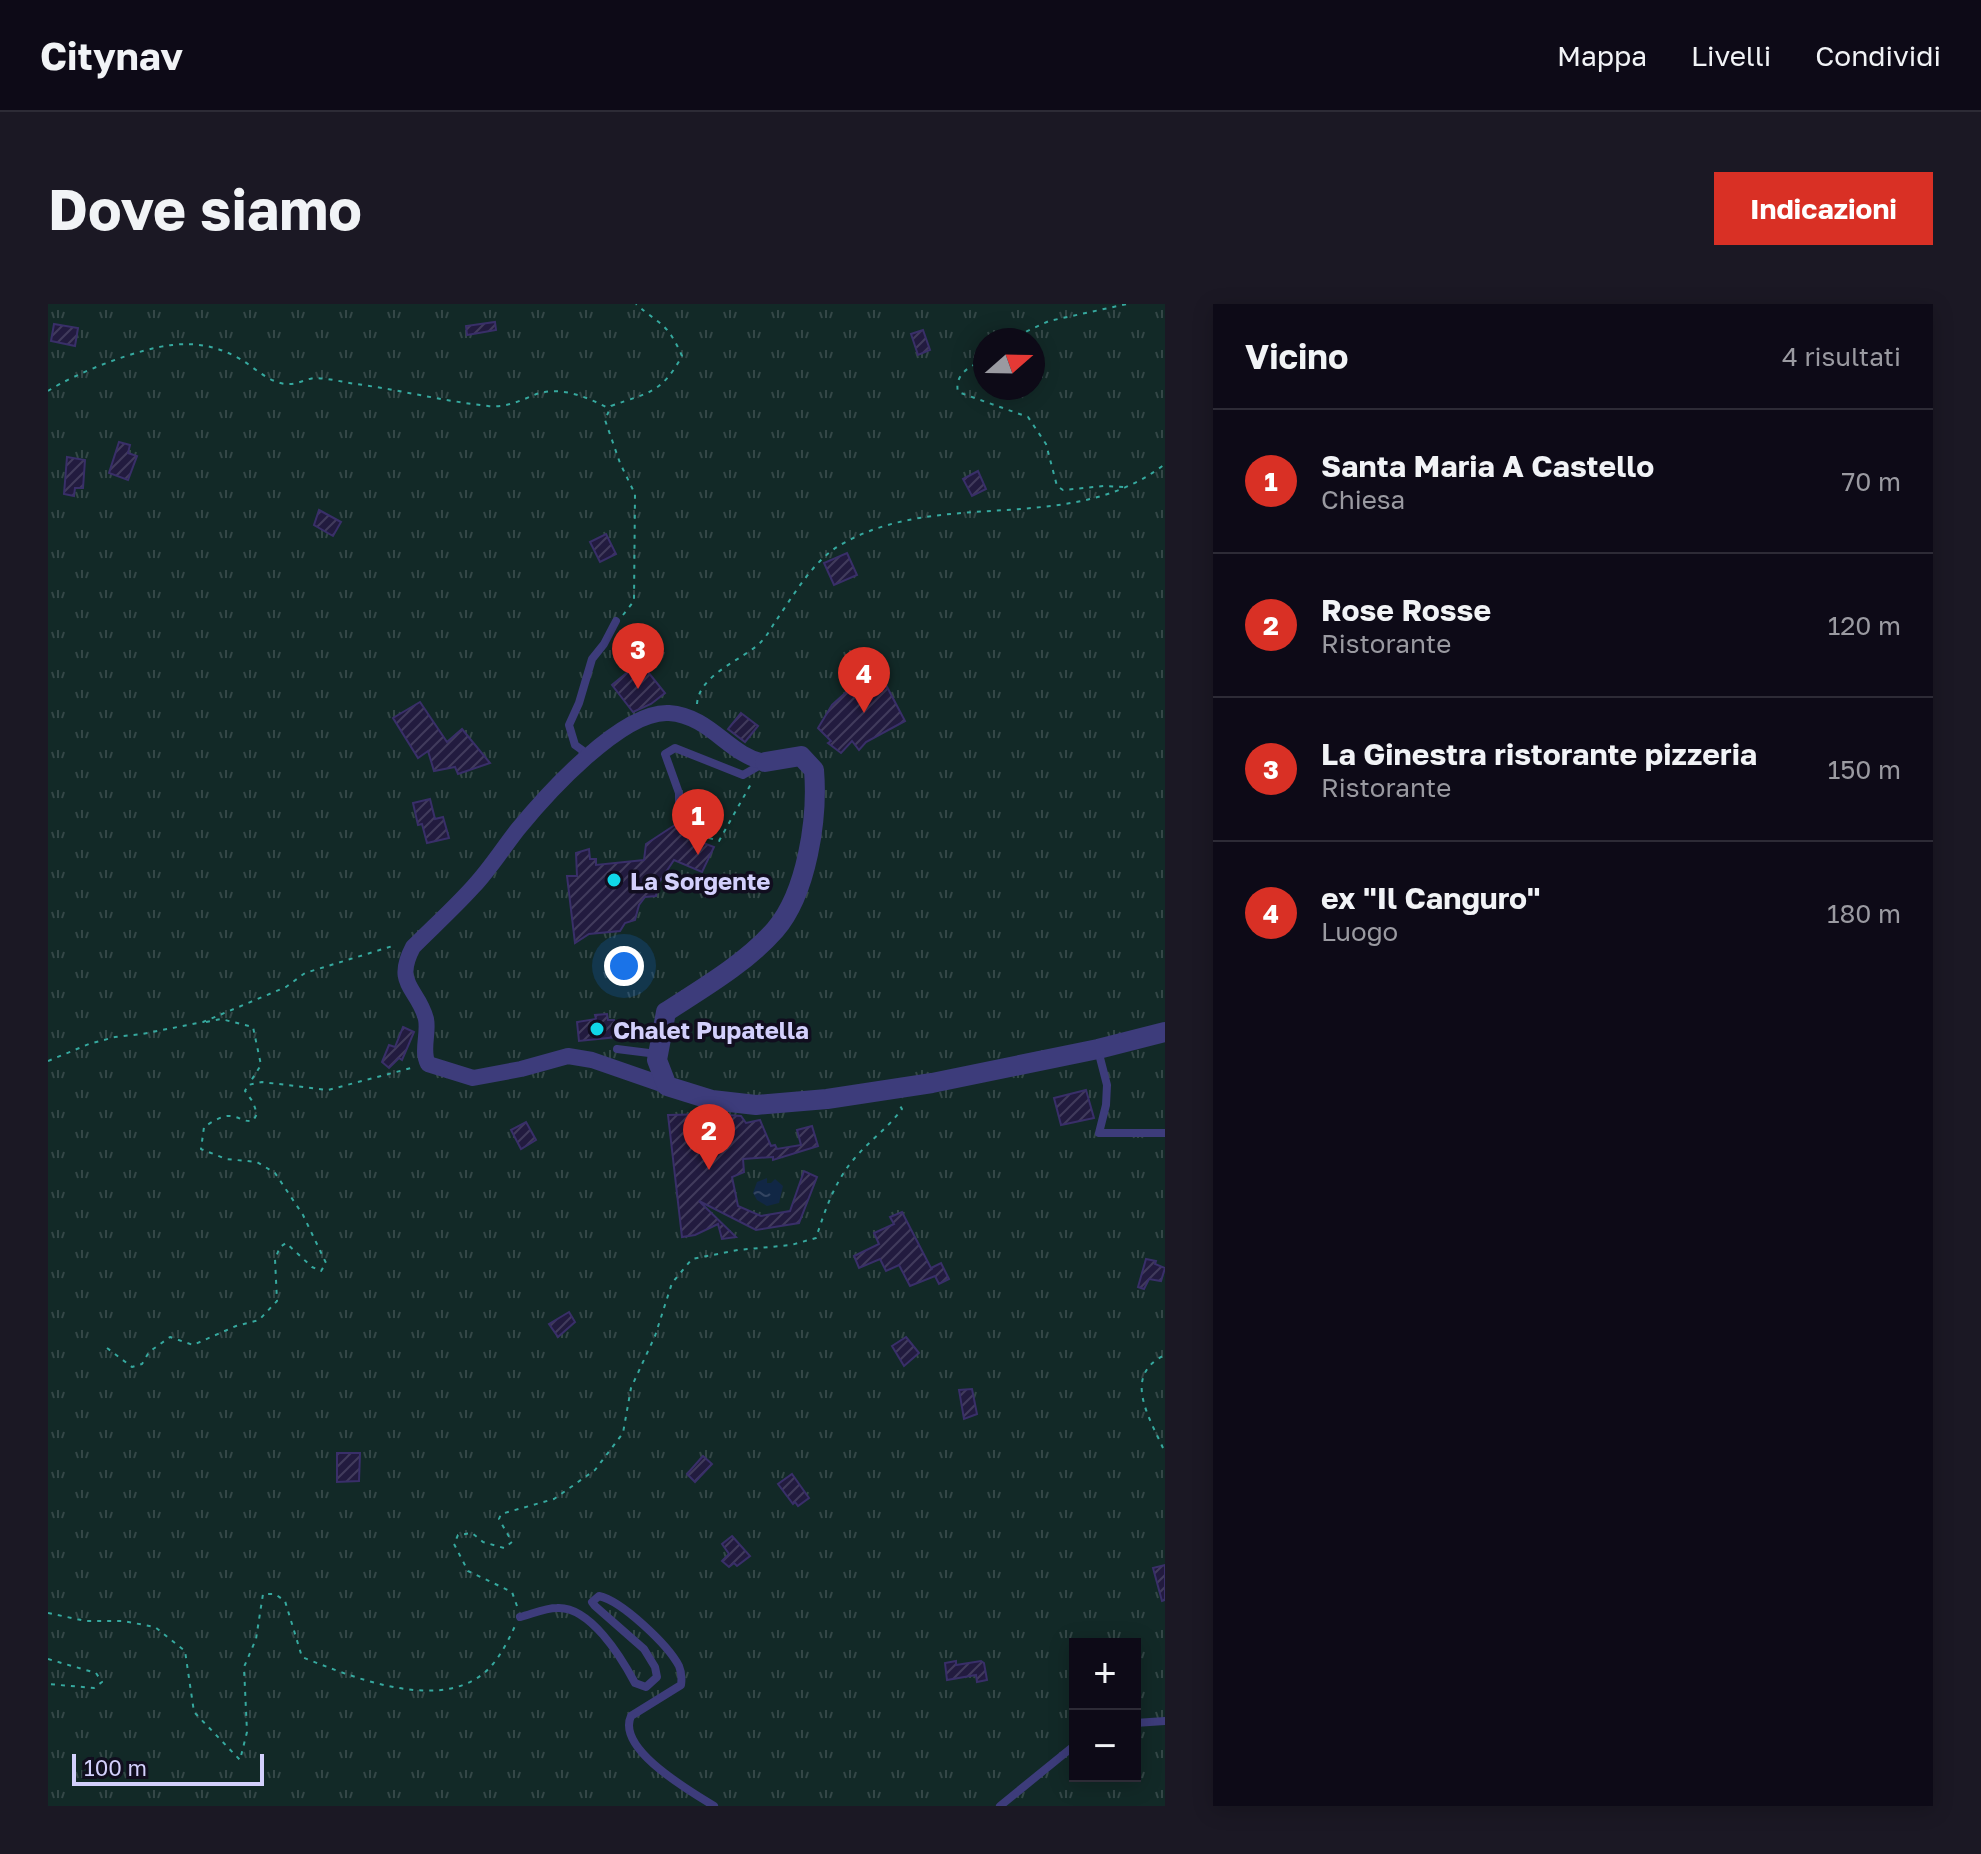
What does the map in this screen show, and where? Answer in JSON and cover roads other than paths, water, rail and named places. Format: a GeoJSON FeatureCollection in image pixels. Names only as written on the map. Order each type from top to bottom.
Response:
{"type":"FeatureCollection","features":[{"type":"Feature","properties":{"kind":"street"},"geometry":{"type":"LineString","coordinates":[[667,1086],[657,1060],[666,1012],[727,962],[763,943],[778,927],[796,896],[811,830],[814,777],[811,764],[801,756],[793,755],[760,769],[700,721],[669,713],[655,715],[617,733],[584,760],[519,827],[475,885],[413,947],[408,956],[405,976],[426,1021],[424,1056],[428,1064],[473,1078],[568,1056],[592,1060],[667,1086],[712,1100],[756,1105],[827,1099],[932,1083],[1165,1032]]}},
{"type":"Feature","properties":{"kind":"lane"},"geometry":{"type":"LineString","coordinates":[[584,760],[582,750],[570,735],[569,725],[592,659],[616,621]]}},
{"type":"Feature","properties":{"kind":"lane"},"geometry":{"type":"LineString","coordinates":[[679,810],[679,793],[665,754],[675,748],[743,775],[760,769]]}},
{"type":"Feature","properties":{"kind":"lane"},"geometry":{"type":"LineString","coordinates":[[617,1049],[658,1054]]}},
{"type":"Feature","properties":{"kind":"lane"},"geometry":{"type":"LineString","coordinates":[[1098,1049],[1107,1085],[1099,1133],[1165,1133]]}},
{"type":"Feature","properties":{"kind":"lane"},"geometry":{"type":"LineString","coordinates":[[520,1617],[558,1607],[575,1611],[612,1645],[635,1683],[646,1687],[657,1677],[652,1659],[595,1606],[592,1602],[594,1598],[599,1596],[615,1601],[661,1643],[679,1665],[681,1685],[631,1716],[627,1724],[629,1732],[645,1757],[714,1806]]}},
{"type":"Feature","properties":{"kind":"lane"},"geometry":{"type":"LineString","coordinates":[[1141,1723],[1165,1721]]}},
{"type":"Feature","properties":{"kind":"lane"},"geometry":{"type":"LineString","coordinates":[[1000,1806],[1069,1750]]}},
{"type":"Feature","properties":{"kind":"water"},"geometry":{"type":"Polygon","coordinates":[[[767,1178],[767,1183],[775,1179],[783,1186],[779,1203],[767,1206],[757,1200],[753,1193],[757,1182],[767,1178]]]}},
{"type":"Feature","properties":{"kind":"place","name":"La Ginestra ristorante pizzeria"},"geometry":{"type":"Point","coordinates":[638,689]}},
{"type":"Feature","properties":{"kind":"place","name":"ex \"Il Canguro\""},"geometry":{"type":"Point","coordinates":[864,713]}},
{"type":"Feature","properties":{"kind":"place","name":"Santa Maria A Castello"},"geometry":{"type":"Point","coordinates":[698,855]}},
{"type":"Feature","properties":{"kind":"place","name":"La Sorgente"},"geometry":{"type":"Point","coordinates":[614,880]}},
{"type":"Feature","properties":{"kind":"place","name":"Chalet Pupatella"},"geometry":{"type":"Point","coordinates":[597,1029]}},
{"type":"Feature","properties":{"kind":"place","name":"Rose Rosse"},"geometry":{"type":"Point","coordinates":[709,1170]}}]}
